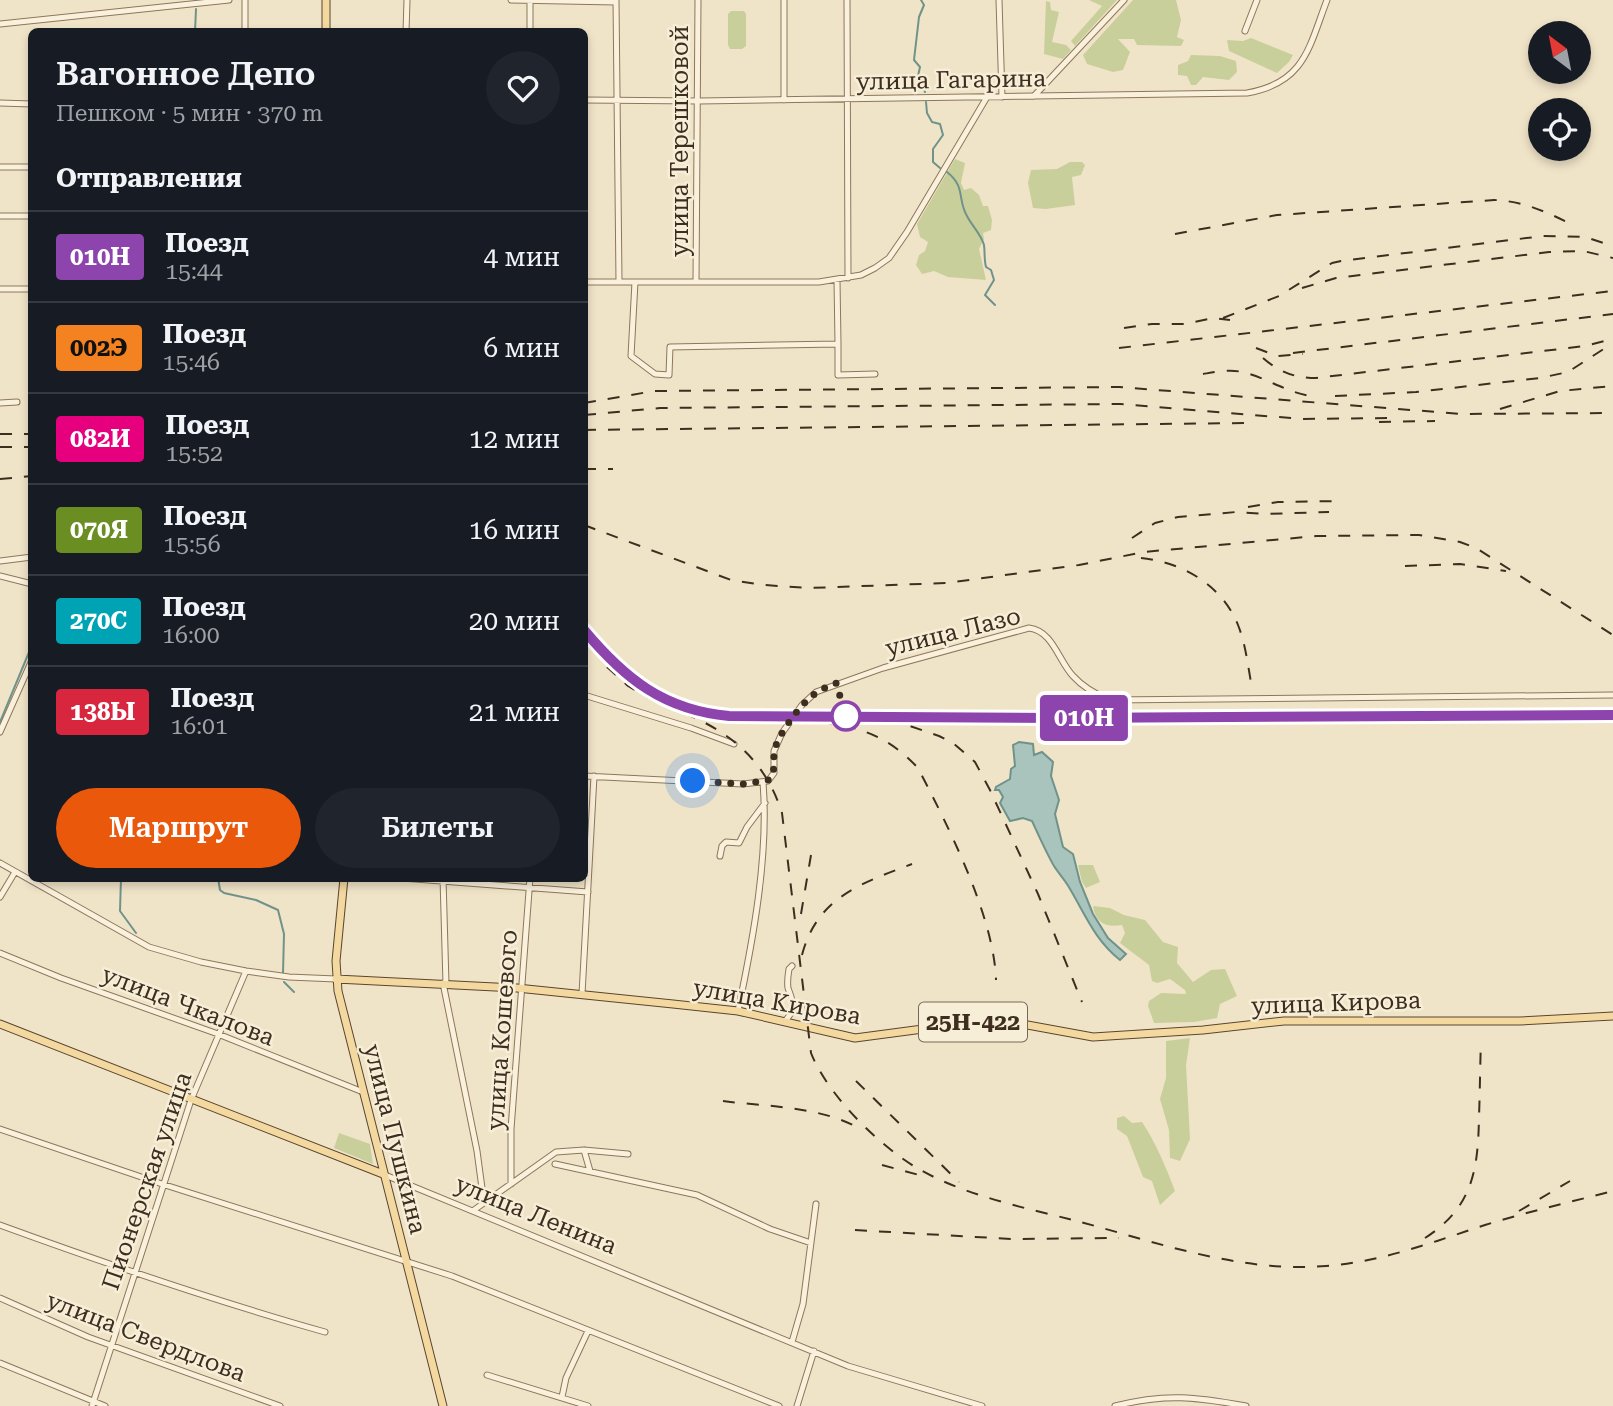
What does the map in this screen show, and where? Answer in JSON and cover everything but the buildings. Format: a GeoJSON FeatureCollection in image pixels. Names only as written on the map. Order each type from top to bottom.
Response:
{"type":"FeatureCollection","features":[{"type":"Feature","properties":{"kind":"main road"},"geometry":{"type":"LineString","coordinates":[[326,0],[326,28]]}},
{"type":"Feature","properties":{"kind":"main road","name":"улица Пушкина"},"geometry":{"type":"LineString","coordinates":[[344,882],[336,979],[443,1406]]}},
{"type":"Feature","properties":{"kind":"main road","name":"улица Кирова"},"geometry":{"type":"LineString","coordinates":[[336,979],[522,989],[738,1011],[855,1038],[984,1021],[1022,1024],[1093,1037],[1203,1030],[1284,1021],[1520,1021],[1613,1016]]}},
{"type":"Feature","properties":{"kind":"main road","name":"улица Ленина"},"geometry":{"type":"LineString","coordinates":[[0,1024],[383,1174]]}},
{"type":"Feature","properties":{"kind":"street"},"geometry":{"type":"LineString","coordinates":[[0,24],[229,0]]}},
{"type":"Feature","properties":{"kind":"street"},"geometry":{"type":"LineString","coordinates":[[245,0],[245,28]]}},
{"type":"Feature","properties":{"kind":"street"},"geometry":{"type":"LineString","coordinates":[[406,28],[407,0]]}},
{"type":"Feature","properties":{"kind":"street"},"geometry":{"type":"LineString","coordinates":[[510,0],[616,1],[619,282]]}},
{"type":"Feature","properties":{"kind":"street"},"geometry":{"type":"LineString","coordinates":[[530,0],[530,28]]}},
{"type":"Feature","properties":{"kind":"street","name":"улица Терешковой"},"geometry":{"type":"LineString","coordinates":[[696,282],[698,0]]}},
{"type":"Feature","properties":{"kind":"street"},"geometry":{"type":"LineString","coordinates":[[784,0],[784,100]]}},
{"type":"Feature","properties":{"kind":"street"},"geometry":{"type":"LineString","coordinates":[[847,0],[848,278]]}},
{"type":"Feature","properties":{"kind":"street"},"geometry":{"type":"LineString","coordinates":[[999,0],[1002,97]]}},
{"type":"Feature","properties":{"kind":"street"},"geometry":{"type":"LineString","coordinates":[[1034,96],[1124,0]]}},
{"type":"Feature","properties":{"kind":"street"},"geometry":{"type":"LineString","coordinates":[[1245,32],[1257,0]]}},
{"type":"Feature","properties":{"kind":"street","name":"улица Гагарина"},"geometry":{"type":"LineString","coordinates":[[588,100],[699,101],[1247,93],[1276,85],[1293,74],[1305,58],[1327,0]]}},
{"type":"Feature","properties":{"kind":"street"},"geometry":{"type":"LineString","coordinates":[[588,282],[819,282],[848,278],[875,268],[889,258],[907,232],[987,97]]}},
{"type":"Feature","properties":{"kind":"street"},"geometry":{"type":"LineString","coordinates":[[0,103],[28,104]]}},
{"type":"Feature","properties":{"kind":"street"},"geometry":{"type":"LineString","coordinates":[[0,167],[28,167]]}},
{"type":"Feature","properties":{"kind":"street"},"geometry":{"type":"LineString","coordinates":[[0,216],[28,216]]}},
{"type":"Feature","properties":{"kind":"street"},"geometry":{"type":"LineString","coordinates":[[837,279],[838,375],[875,374]]}},
{"type":"Feature","properties":{"kind":"street"},"geometry":{"type":"LineString","coordinates":[[635,282],[631,356],[655,374],[669,375],[670,347],[838,344]]}},
{"type":"Feature","properties":{"kind":"street"},"geometry":{"type":"LineString","coordinates":[[0,289],[28,289]]}},
{"type":"Feature","properties":{"kind":"street"},"geometry":{"type":"LineString","coordinates":[[0,403],[17,402]]}},
{"type":"Feature","properties":{"kind":"street"},"geometry":{"type":"LineString","coordinates":[[0,562],[28,558]]}},
{"type":"Feature","properties":{"kind":"street"},"geometry":{"type":"LineString","coordinates":[[0,576],[28,583]]}},
{"type":"Feature","properties":{"kind":"street","name":"улица Лазо"},"geometry":{"type":"LineString","coordinates":[[762,782],[769,780],[774,773],[774,751],[782,733],[802,705],[817,692],[883,668],[1029,628],[1046,636],[1077,680],[1110,700],[1613,695]]}},
{"type":"Feature","properties":{"kind":"street"},"geometry":{"type":"LineString","coordinates":[[0,732],[28,669]]}},
{"type":"Feature","properties":{"kind":"street"},"geometry":{"type":"LineString","coordinates":[[588,696],[734,744]]}},
{"type":"Feature","properties":{"kind":"street"},"geometry":{"type":"LineString","coordinates":[[588,776],[743,784],[762,782],[765,803],[764,847],[747,971],[738,1011]]}},
{"type":"Feature","properties":{"kind":"street"},"geometry":{"type":"LineString","coordinates":[[582,994],[594,776]]}},
{"type":"Feature","properties":{"kind":"street"},"geometry":{"type":"LineString","coordinates":[[720,856],[722,846],[726,842],[739,843],[765,803]]}},
{"type":"Feature","properties":{"kind":"street","name":"улица Кирова"},"geometry":{"type":"LineString","coordinates":[[0,863],[28,879]]}},
{"type":"Feature","properties":{"kind":"street"},"geometry":{"type":"LineString","coordinates":[[0,897],[15,872]]}},
{"type":"Feature","properties":{"kind":"street","name":"улица Кирова"},"geometry":{"type":"LineString","coordinates":[[33,882],[149,947],[246,971],[289,977],[336,979]]}},
{"type":"Feature","properties":{"kind":"street"},"geometry":{"type":"LineString","coordinates":[[443,882],[445,984],[477,1151],[484,1203]]}},
{"type":"Feature","properties":{"kind":"street"},"geometry":{"type":"LineString","coordinates":[[468,882],[588,892]]}},
{"type":"Feature","properties":{"kind":"street","name":"улица Кошевого"},"geometry":{"type":"LineString","coordinates":[[511,1184],[511,1129],[530,882]]}},
{"type":"Feature","properties":{"kind":"street","name":"улица Чкалова"},"geometry":{"type":"LineString","coordinates":[[0,953],[61,978],[218,1034],[363,1093]]}},
{"type":"Feature","properties":{"kind":"street"},"geometry":{"type":"LineString","coordinates":[[785,1021],[794,1006],[788,980],[792,966]]}},
{"type":"Feature","properties":{"kind":"street","name":"Пионерская улица"},"geometry":{"type":"LineString","coordinates":[[93,1404],[191,1100],[246,971]]}},
{"type":"Feature","properties":{"kind":"street"},"geometry":{"type":"LineString","coordinates":[[0,1129],[162,1184],[452,1276],[779,1406]]}},
{"type":"Feature","properties":{"kind":"street"},"geometry":{"type":"LineString","coordinates":[[474,1210],[556,1152],[584,1150],[628,1154]]}},
{"type":"Feature","properties":{"kind":"street"},"geometry":{"type":"LineString","coordinates":[[584,1150],[590,1171]]}},
{"type":"Feature","properties":{"kind":"street"},"geometry":{"type":"LineString","coordinates":[[555,1164],[590,1171],[604,1177],[696,1195],[770,1229],[811,1243]]}},
{"type":"Feature","properties":{"kind":"street","name":"улица Ленина"},"geometry":{"type":"LineString","coordinates":[[383,1174],[848,1366],[982,1406]]}},
{"type":"Feature","properties":{"kind":"street"},"geometry":{"type":"LineString","coordinates":[[792,1342],[803,1304],[816,1204]]}},
{"type":"Feature","properties":{"kind":"street"},"geometry":{"type":"LineString","coordinates":[[0,1225],[237,1308],[325,1332]]}},
{"type":"Feature","properties":{"kind":"street","name":"улица Свердлова"},"geometry":{"type":"LineString","coordinates":[[0,1298],[112,1346],[280,1406]]}},
{"type":"Feature","properties":{"kind":"street"},"geometry":{"type":"LineString","coordinates":[[562,1397],[566,1378],[588,1331]]}},
{"type":"Feature","properties":{"kind":"street"},"geometry":{"type":"LineString","coordinates":[[797,1406],[814,1351]]}},
{"type":"Feature","properties":{"kind":"street"},"geometry":{"type":"LineString","coordinates":[[0,1363],[93,1404],[105,1406]]}},
{"type":"Feature","properties":{"kind":"street"},"geometry":{"type":"LineString","coordinates":[[487,1375],[589,1406]]}},
{"type":"Feature","properties":{"kind":"street"},"geometry":{"type":"LineString","coordinates":[[1115,1406],[1167,1396],[1195,1397],[1247,1406]]}},
{"type":"Feature","properties":{"kind":"green space"},"geometry":{"type":"Polygon","coordinates":[[[1089,0],[1117,0],[1075,46],[1071,41],[1102,6],[1089,0]]]}},
{"type":"Feature","properties":{"kind":"green space"},"geometry":{"type":"Polygon","coordinates":[[[1133,0],[1176,0],[1181,20],[1177,37],[1184,40],[1181,46],[1137,45],[1134,39],[1118,39],[1130,52],[1123,70],[1113,72],[1087,64],[1083,55],[1133,0]]]}},
{"type":"Feature","properties":{"kind":"green space"},"geometry":{"type":"Polygon","coordinates":[[[1046,1],[1050,2],[1051,10],[1059,12],[1052,42],[1066,45],[1071,50],[1063,59],[1044,54],[1046,1]]]}},
{"type":"Feature","properties":{"kind":"green space"},"geometry":{"type":"Polygon","coordinates":[[[731,11],[744,11],[746,14],[746,46],[742,49],[730,49],[728,45],[728,14],[731,11]]]}},
{"type":"Feature","properties":{"kind":"green space"},"geometry":{"type":"Polygon","coordinates":[[[1251,38],[1293,55],[1277,73],[1229,51],[1227,40],[1243,41],[1251,38]]]}},
{"type":"Feature","properties":{"kind":"green space"},"geometry":{"type":"Polygon","coordinates":[[[1191,55],[1220,56],[1236,61],[1237,72],[1229,80],[1203,77],[1196,85],[1191,85],[1187,76],[1178,75],[1178,65],[1188,61],[1191,55]]]}},
{"type":"Feature","properties":{"kind":"green space"},"geometry":{"type":"Polygon","coordinates":[[[955,159],[965,163],[961,183],[964,190],[971,188],[979,195],[983,206],[988,206],[992,220],[991,230],[983,233],[984,239],[979,249],[986,280],[948,277],[934,271],[922,274],[916,265],[928,242],[920,237],[917,224],[955,159]]]}},
{"type":"Feature","properties":{"kind":"green space"},"geometry":{"type":"Polygon","coordinates":[[[1070,162],[1082,162],[1085,165],[1081,175],[1072,177],[1075,205],[1033,208],[1028,183],[1031,170],[1057,169],[1070,162]]]}},
{"type":"Feature","properties":{"kind":"green space"},"geometry":{"type":"Polygon","coordinates":[[[1078,865],[1093,865],[1100,882],[1086,888],[1078,865]]]}},
{"type":"Feature","properties":{"kind":"green space"},"geometry":{"type":"Polygon","coordinates":[[[1093,906],[1110,908],[1145,920],[1163,942],[1178,947],[1177,963],[1193,982],[1211,970],[1225,969],[1237,996],[1220,1004],[1217,1018],[1194,1022],[1154,1023],[1149,1001],[1161,993],[1186,994],[1185,990],[1170,979],[1157,983],[1152,981],[1149,965],[1120,943],[1125,933],[1122,925],[1111,926],[1103,923],[1096,917],[1093,906]]]}},
{"type":"Feature","properties":{"kind":"green space"},"geometry":{"type":"Polygon","coordinates":[[[1190,1038],[1186,1065],[1190,1139],[1180,1161],[1170,1158],[1169,1130],[1160,1099],[1166,1078],[1166,1041],[1190,1038]]]}},
{"type":"Feature","properties":{"kind":"green space"},"geometry":{"type":"Polygon","coordinates":[[[1124,1116],[1132,1123],[1142,1122],[1168,1173],[1175,1191],[1160,1205],[1152,1181],[1143,1177],[1127,1136],[1117,1129],[1117,1118],[1124,1116]]]}},
{"type":"Feature","properties":{"kind":"green space"},"geometry":{"type":"Polygon","coordinates":[[[339,1133],[370,1144],[373,1164],[334,1148],[339,1133]]]}},
{"type":"Feature","properties":{"kind":"water"},"geometry":{"type":"Polygon","coordinates":[[[1019,742],[1033,744],[1034,755],[1042,752],[1053,762],[1051,776],[1059,800],[1055,814],[1063,847],[1073,854],[1080,882],[1093,914],[1108,938],[1126,954],[1120,960],[1092,927],[1054,866],[1032,821],[1023,818],[1010,821],[1000,803],[1003,797],[999,790],[995,790],[1010,779],[1011,769],[1015,766],[1013,745],[1019,742]]]}},
{"type":"Feature","properties":{"kind":"waterway"},"geometry":{"type":"LineString","coordinates":[[921,0],[924,5],[919,17],[914,60],[920,67],[918,76],[925,92]]}},
{"type":"Feature","properties":{"kind":"waterway"},"geometry":{"type":"LineString","coordinates":[[195,28],[196,9]]}},
{"type":"Feature","properties":{"kind":"waterway"},"geometry":{"type":"LineString","coordinates":[[926,102],[927,113],[932,122],[940,124],[943,135],[933,149],[933,162],[940,168]]}},
{"type":"Feature","properties":{"kind":"waterway"},"geometry":{"type":"LineString","coordinates":[[947,172],[957,183],[964,210],[983,241],[986,267],[991,270],[994,280],[985,295],[995,305]]}},
{"type":"Feature","properties":{"kind":"waterway"},"geometry":{"type":"LineString","coordinates":[[0,722],[28,655]]}},
{"type":"Feature","properties":{"kind":"waterway"},"geometry":{"type":"LineString","coordinates":[[121,882],[120,911],[136,933]]}},
{"type":"Feature","properties":{"kind":"waterway"},"geometry":{"type":"LineString","coordinates":[[219,882],[220,890],[224,893],[256,900],[278,910],[284,934],[283,973]]}},
{"type":"Feature","properties":{"kind":"waterway"},"geometry":{"type":"LineString","coordinates":[[284,982],[294,992]]}},
{"type":"Feature","properties":{"kind":"railway"},"geometry":{"type":"LineString","coordinates":[[1175,234],[1277,215],[1494,200],[1535,208],[1573,225]]}},
{"type":"Feature","properties":{"kind":"railway"},"geometry":{"type":"LineString","coordinates":[[1223,318],[1279,296],[1332,263],[1341,261],[1543,236],[1585,237],[1613,246]]}},
{"type":"Feature","properties":{"kind":"railway"},"geometry":{"type":"LineString","coordinates":[[1302,288],[1336,278],[1549,252],[1583,251],[1613,258]]}},
{"type":"Feature","properties":{"kind":"railway"},"geometry":{"type":"LineString","coordinates":[[1119,348],[1613,291]]}},
{"type":"Feature","properties":{"kind":"railway"},"geometry":{"type":"LineString","coordinates":[[1293,353],[1613,314]]}},
{"type":"Feature","properties":{"kind":"railway"},"geometry":{"type":"LineString","coordinates":[[1124,328],[1152,324],[1184,324],[1214,318],[1230,320]]}},
{"type":"Feature","properties":{"kind":"railway"},"geometry":{"type":"LineString","coordinates":[[1263,358],[1288,373],[1316,378],[1585,346],[1612,339]]}},
{"type":"Feature","properties":{"kind":"railway"},"geometry":{"type":"LineString","coordinates":[[1335,396],[1416,392],[1540,378],[1568,372],[1613,343]]}},
{"type":"Feature","properties":{"kind":"railway"},"geometry":{"type":"LineString","coordinates":[[1256,348],[1277,356],[1303,354]]}},
{"type":"Feature","properties":{"kind":"railway"},"geometry":{"type":"LineString","coordinates":[[1203,374],[1242,372],[1310,396]]}},
{"type":"Feature","properties":{"kind":"railway"},"geometry":{"type":"LineString","coordinates":[[1500,409],[1560,391],[1613,386]]}},
{"type":"Feature","properties":{"kind":"railway"},"geometry":{"type":"LineString","coordinates":[[588,402],[654,391],[1119,387],[1462,414],[1613,413]]}},
{"type":"Feature","properties":{"kind":"railway"},"geometry":{"type":"LineString","coordinates":[[588,415],[660,408],[1120,404],[1302,419],[1389,418]]}},
{"type":"Feature","properties":{"kind":"railway"},"geometry":{"type":"LineString","coordinates":[[1379,422],[1435,421]]}},
{"type":"Feature","properties":{"kind":"railway"},"geometry":{"type":"LineString","coordinates":[[588,430],[1253,423]]}},
{"type":"Feature","properties":{"kind":"railway"},"geometry":{"type":"LineString","coordinates":[[0,434],[28,434]]}},
{"type":"Feature","properties":{"kind":"railway"},"geometry":{"type":"LineString","coordinates":[[0,447],[28,447]]}},
{"type":"Feature","properties":{"kind":"railway"},"geometry":{"type":"LineString","coordinates":[[588,469],[613,469]]}},
{"type":"Feature","properties":{"kind":"railway"},"geometry":{"type":"LineString","coordinates":[[0,479],[28,476]]}},
{"type":"Feature","properties":{"kind":"railway"},"geometry":{"type":"LineString","coordinates":[[1248,507],[1278,502],[1340,501]]}},
{"type":"Feature","properties":{"kind":"railway"},"geometry":{"type":"LineString","coordinates":[[1132,538],[1155,523],[1178,517],[1236,512],[1329,512]]}},
{"type":"Feature","properties":{"kind":"railway"},"geometry":{"type":"LineString","coordinates":[[588,526],[731,580],[809,588],[947,583],[1079,565],[1144,552],[1316,536],[1419,535],[1460,542],[1476,548],[1613,635]]}},
{"type":"Feature","properties":{"kind":"railway"},"geometry":{"type":"LineString","coordinates":[[1141,558],[1185,570],[1211,587],[1222,598],[1241,633],[1252,688]]}},
{"type":"Feature","properties":{"kind":"railway"},"geometry":{"type":"LineString","coordinates":[[1405,566],[1460,564],[1506,571]]}},
{"type":"Feature","properties":{"kind":"railway"},"geometry":{"type":"LineString","coordinates":[[588,630],[614,659],[647,685],[685,703],[729,712],[1031,715],[1613,712]]}},
{"type":"Feature","properties":{"kind":"railway"},"geometry":{"type":"LineString","coordinates":[[607,667],[628,686],[665,707]]}},
{"type":"Feature","properties":{"kind":"railway"},"geometry":{"type":"LineString","coordinates":[[684,713],[732,740],[757,764],[767,779],[782,813],[811,1053],[829,1085],[855,1117],[886,1146],[917,1168],[954,1186],[995,1200],[1169,1247],[1231,1261],[1294,1267],[1346,1264],[1387,1256],[1501,1220],[1613,1191]]}},
{"type":"Feature","properties":{"kind":"railway"},"geometry":{"type":"LineString","coordinates":[[820,722],[874,735],[896,748],[918,768],[943,817],[978,900],[987,928],[996,980]]}},
{"type":"Feature","properties":{"kind":"railway"},"geometry":{"type":"LineString","coordinates":[[887,722],[907,725],[939,736],[953,743],[975,762],[1038,894],[1082,1002]]}},
{"type":"Feature","properties":{"kind":"railway"},"geometry":{"type":"LineString","coordinates":[[801,914],[811,855]]}},
{"type":"Feature","properties":{"kind":"railway"},"geometry":{"type":"LineString","coordinates":[[802,955],[818,919],[830,906],[859,886],[912,864]]}},
{"type":"Feature","properties":{"kind":"railway"},"geometry":{"type":"LineString","coordinates":[[1425,1238],[1454,1213],[1470,1186],[1477,1154],[1481,1041]]}},
{"type":"Feature","properties":{"kind":"railway"},"geometry":{"type":"LineString","coordinates":[[856,1081],[959,1182]]}},
{"type":"Feature","properties":{"kind":"railway"},"geometry":{"type":"LineString","coordinates":[[723,1101],[813,1112],[830,1116],[862,1130]]}},
{"type":"Feature","properties":{"kind":"railway"},"geometry":{"type":"LineString","coordinates":[[882,1165],[919,1175]]}},
{"type":"Feature","properties":{"kind":"railway"},"geometry":{"type":"LineString","coordinates":[[1519,1211],[1570,1181]]}},
{"type":"Feature","properties":{"kind":"railway"},"geometry":{"type":"LineString","coordinates":[[855,1230],[1011,1239],[1119,1238]]}},
{"type":"Feature","properties":{"kind":"train","name":"010Н"},"geometry":{"type":"LineString","coordinates":[[588,635],[613,663],[640,686],[676,704],[729,716],[1056,718],[1613,715]]}},
{"type":"Feature","properties":{"kind":"route"},"geometry":{"type":"LineString","coordinates":[[693,781],[743,784],[772,778],[774,751],[782,733],[802,705],[823,688],[836,683],[846,716]]}}]}
